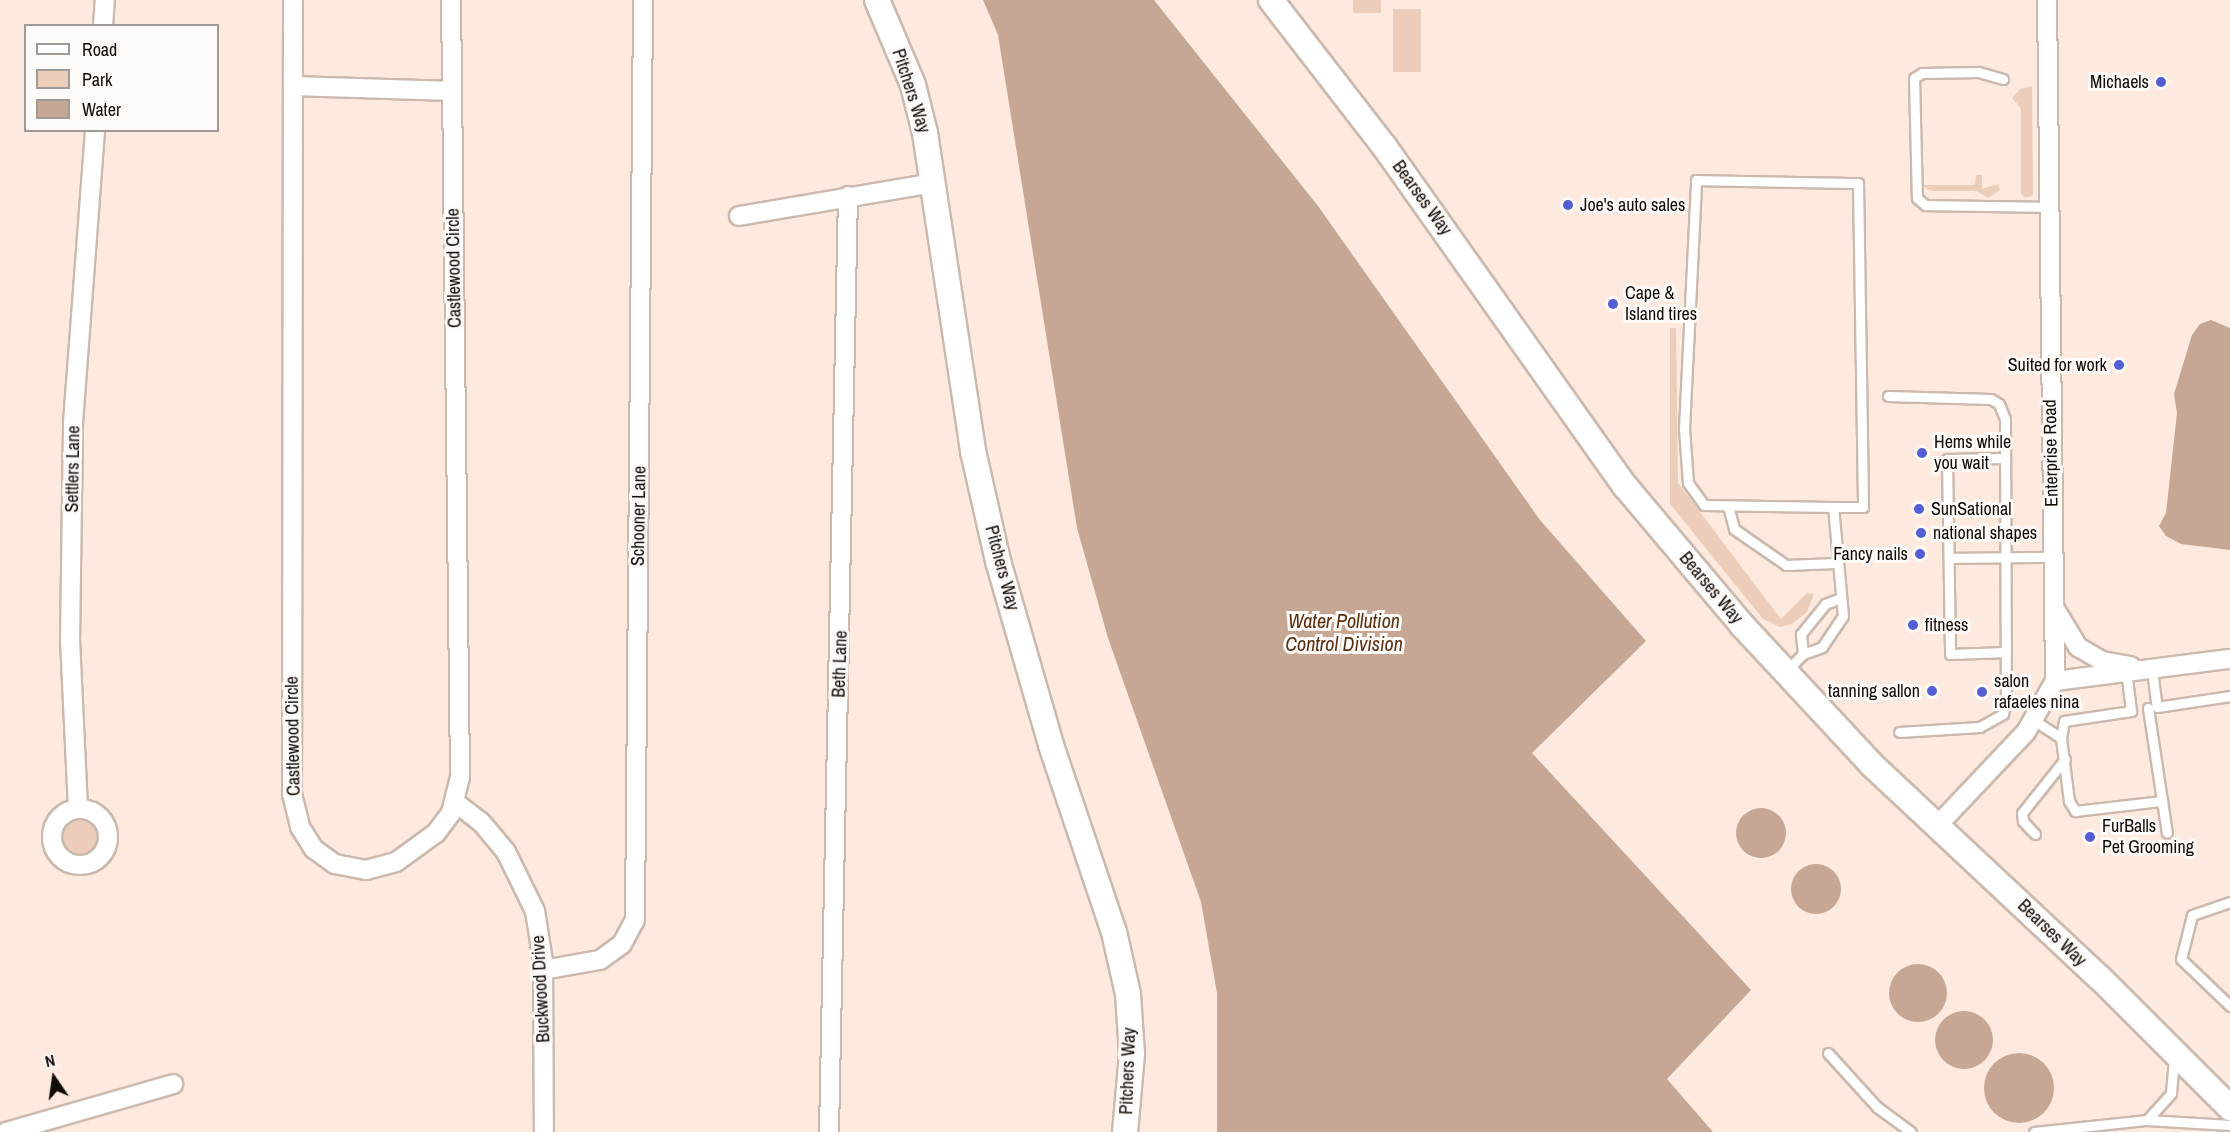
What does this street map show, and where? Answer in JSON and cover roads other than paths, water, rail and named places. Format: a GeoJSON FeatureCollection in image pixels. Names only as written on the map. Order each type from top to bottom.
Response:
{"type":"FeatureCollection","features":[{"type":"Feature","properties":{"kind":"main road","name":"Pitchers Way"},"geometry":{"type":"LineString","coordinates":[[877,0],[913,85],[934,183],[974,451],[998,561],[1051,745],[1114,932],[1128,994],[1132,1054],[1125,1132]]}},
{"type":"Feature","properties":{"kind":"main road","name":"Bearses Way"},"geometry":{"type":"LineString","coordinates":[[1271,0],[1384,146],[1625,486],[1784,672],[1936,826],[2100,978],[2174,1055],[2230,1108]]}},
{"type":"Feature","properties":{"kind":"street"},"geometry":{"type":"LineString","coordinates":[[103,24],[105,0]]}},
{"type":"Feature","properties":{"kind":"street","name":"Castlewood Circle"},"geometry":{"type":"LineString","coordinates":[[293,0],[291,768],[297,815],[307,840],[321,856],[348,868],[366,870],[396,862],[426,842],[444,823],[455,802],[460,777],[451,0]]}},
{"type":"Feature","properties":{"kind":"street","name":"Schooner Lane"},"geometry":{"type":"LineString","coordinates":[[543,970],[600,960],[622,944],[635,920],[643,0]]}},
{"type":"Feature","properties":{"kind":"street","name":"Enterprise Road"},"geometry":{"type":"LineString","coordinates":[[1936,826],[2035,721],[2055,681],[2047,0]]}},
{"type":"Feature","properties":{"kind":"street"},"geometry":{"type":"LineString","coordinates":[[293,86],[452,91]]}},
{"type":"Feature","properties":{"kind":"street","name":"Settlers Lane"},"geometry":{"type":"LineString","coordinates":[[78,808],[70,642],[73,434],[95,132]]}},
{"type":"Feature","properties":{"kind":"street"},"geometry":{"type":"LineString","coordinates":[[738,216],[934,183]]}},
{"type":"Feature","properties":{"kind":"street","name":"Beth Lane"},"geometry":{"type":"LineString","coordinates":[[829,1132],[848,196]]}},
{"type":"Feature","properties":{"kind":"street"},"geometry":{"type":"LineString","coordinates":[[2053,604],[2071,639],[2090,655],[2117,664],[2157,668]]}},
{"type":"Feature","properties":{"kind":"street"},"geometry":{"type":"LineString","coordinates":[[2055,681],[2230,659]]}},
{"type":"Feature","properties":{"kind":"street","name":"Buckwood Drive"},"geometry":{"type":"LineString","coordinates":[[455,802],[482,822],[515,866],[535,911],[543,970],[544,1132]]}},
{"type":"Feature","properties":{"kind":"street"},"geometry":{"type":"LineString","coordinates":[[6,1132],[53,1125],[173,1084]]}},
{"type":"Feature","properties":{"kind":"lane"},"geometry":{"type":"LineString","coordinates":[[2003,79],[1978,72],[1922,74],[1914,78],[1917,198],[1926,205],[2048,207]]}},
{"type":"Feature","properties":{"kind":"lane"},"geometry":{"type":"LineString","coordinates":[[1696,180],[1858,183],[1863,507],[1728,506],[1704,504],[1688,483],[1684,429],[1696,180]]}},
{"type":"Feature","properties":{"kind":"lane"},"geometry":{"type":"LineString","coordinates":[[1888,396],[1990,399],[1999,404],[2005,419],[2006,652],[2003,714],[1980,728],[1899,732]]}},
{"type":"Feature","properties":{"kind":"lane"},"geometry":{"type":"LineString","coordinates":[[2005,458],[1947,459],[1950,654],[2006,652]]}},
{"type":"Feature","properties":{"kind":"lane"},"geometry":{"type":"LineString","coordinates":[[1728,506],[1734,529],[1786,565],[1836,563]]}},
{"type":"Feature","properties":{"kind":"lane"},"geometry":{"type":"LineString","coordinates":[[1784,672],[1803,654],[1822,647],[1844,616],[1836,563],[1833,507]]}},
{"type":"Feature","properties":{"kind":"lane"},"geometry":{"type":"LineString","coordinates":[[1950,558],[2053,557]]}},
{"type":"Feature","properties":{"kind":"lane"},"geometry":{"type":"LineString","coordinates":[[1803,654],[1801,634],[1825,604],[1840,598]]}},
{"type":"Feature","properties":{"kind":"lane"},"geometry":{"type":"LineString","coordinates":[[2157,668],[2152,707],[2166,833]]}},
{"type":"Feature","properties":{"kind":"lane"},"geometry":{"type":"LineString","coordinates":[[2126,672],[2131,711]]}},
{"type":"Feature","properties":{"kind":"lane"},"geometry":{"type":"LineString","coordinates":[[2162,801],[2075,811],[2069,801],[2061,738],[2064,721],[2230,696]]}},
{"type":"Feature","properties":{"kind":"lane"},"geometry":{"type":"LineString","coordinates":[[2035,721],[2061,738]]}},
{"type":"Feature","properties":{"kind":"lane"},"geometry":{"type":"LineString","coordinates":[[2035,834],[2023,820],[2022,813],[2065,759]]}},
{"type":"Feature","properties":{"kind":"lane"},"geometry":{"type":"LineString","coordinates":[[2230,902],[2192,915],[2181,959],[2230,1006]]}},
{"type":"Feature","properties":{"kind":"lane"},"geometry":{"type":"LineString","coordinates":[[1828,1053],[1876,1107],[1911,1132]]}},
{"type":"Feature","properties":{"kind":"lane"},"geometry":{"type":"LineString","coordinates":[[2147,1120],[2171,1093],[2174,1055]]}},
{"type":"Feature","properties":{"kind":"lane"},"geometry":{"type":"LineString","coordinates":[[2034,1132],[2147,1120],[2230,1125]]}},
{"type":"Feature","properties":{"kind":"water","name":"Water Pollution Control Division"},"geometry":{"type":"Polygon","coordinates":[[[983,0],[1154,0],[1318,206],[1540,520],[1646,641],[1532,753],[1751,990],[1667,1079],[1713,1132],[1217,1132],[1217,993],[1201,902],[1108,638],[1077,528],[998,35],[983,0]]]}},
{"type":"Feature","properties":{"kind":"water"},"geometry":{"type":"Polygon","coordinates":[[[2211,320],[2230,328],[2230,550],[2181,544],[2166,536],[2159,526],[2166,513],[2177,413],[2174,394],[2192,335],[2200,324],[2211,320]]]}},
{"type":"Feature","properties":{"kind":"water"},"geometry":{"type":"Polygon","coordinates":[[[1761,808],[1770,810],[1781,819],[1786,833],[1784,842],[1775,853],[1761,858],[1752,856],[1741,847],[1736,833],[1738,824],[1747,813],[1761,808]]]}},
{"type":"Feature","properties":{"kind":"water"},"geometry":{"type":"Polygon","coordinates":[[[1816,864],[1825,866],[1836,875],[1841,889],[1839,898],[1830,909],[1816,914],[1807,912],[1796,903],[1791,889],[1793,880],[1802,869],[1816,864]]]}},
{"type":"Feature","properties":{"kind":"water"},"geometry":{"type":"Polygon","coordinates":[[[1912,964],[1924,964],[1939,972],[1947,987],[1947,999],[1939,1014],[1924,1022],[1912,1022],[1897,1014],[1889,999],[1889,987],[1897,972],[1912,964]]]}},
{"type":"Feature","properties":{"kind":"water"},"geometry":{"type":"Polygon","coordinates":[[[1958,1011],[1970,1011],[1985,1019],[1993,1034],[1993,1046],[1985,1061],[1970,1069],[1958,1069],[1943,1061],[1935,1046],[1935,1034],[1943,1019],[1958,1011]]]}},
{"type":"Feature","properties":{"kind":"water"},"geometry":{"type":"Polygon","coordinates":[[[2019,1053],[2032,1056],[2044,1063],[2051,1075],[2054,1088],[2051,1101],[2044,1113],[2032,1120],[2019,1123],[2006,1120],[1994,1113],[1987,1101],[1984,1088],[1987,1075],[1994,1063],[2006,1056],[2019,1053]]]}},
{"type":"Feature","properties":{"kind":"place","name":"Michaels"},"geometry":{"type":"Point","coordinates":[2161,82]}},
{"type":"Feature","properties":{"kind":"place","name":"Joe's auto sales"},"geometry":{"type":"Point","coordinates":[1568,205]}},
{"type":"Feature","properties":{"kind":"place","name":"Cape & Island tires"},"geometry":{"type":"Point","coordinates":[1613,304]}},
{"type":"Feature","properties":{"kind":"place","name":"Suited for work"},"geometry":{"type":"Point","coordinates":[2119,365]}},
{"type":"Feature","properties":{"kind":"place","name":"Hems while you wait"},"geometry":{"type":"Point","coordinates":[1922,453]}},
{"type":"Feature","properties":{"kind":"place","name":"SunSational"},"geometry":{"type":"Point","coordinates":[1919,509]}},
{"type":"Feature","properties":{"kind":"place","name":"national shapes"},"geometry":{"type":"Point","coordinates":[1921,533]}},
{"type":"Feature","properties":{"kind":"place","name":"Fancy nails"},"geometry":{"type":"Point","coordinates":[1920,554]}},
{"type":"Feature","properties":{"kind":"place","name":"fitness"},"geometry":{"type":"Point","coordinates":[1913,625]}},
{"type":"Feature","properties":{"kind":"place","name":"tanning sallon"},"geometry":{"type":"Point","coordinates":[1932,691]}},
{"type":"Feature","properties":{"kind":"place","name":"salon rafaeles nina"},"geometry":{"type":"Point","coordinates":[1982,692]}},
{"type":"Feature","properties":{"kind":"place","name":"FurBalls Pet Grooming"},"geometry":{"type":"Point","coordinates":[2090,837]}}]}
